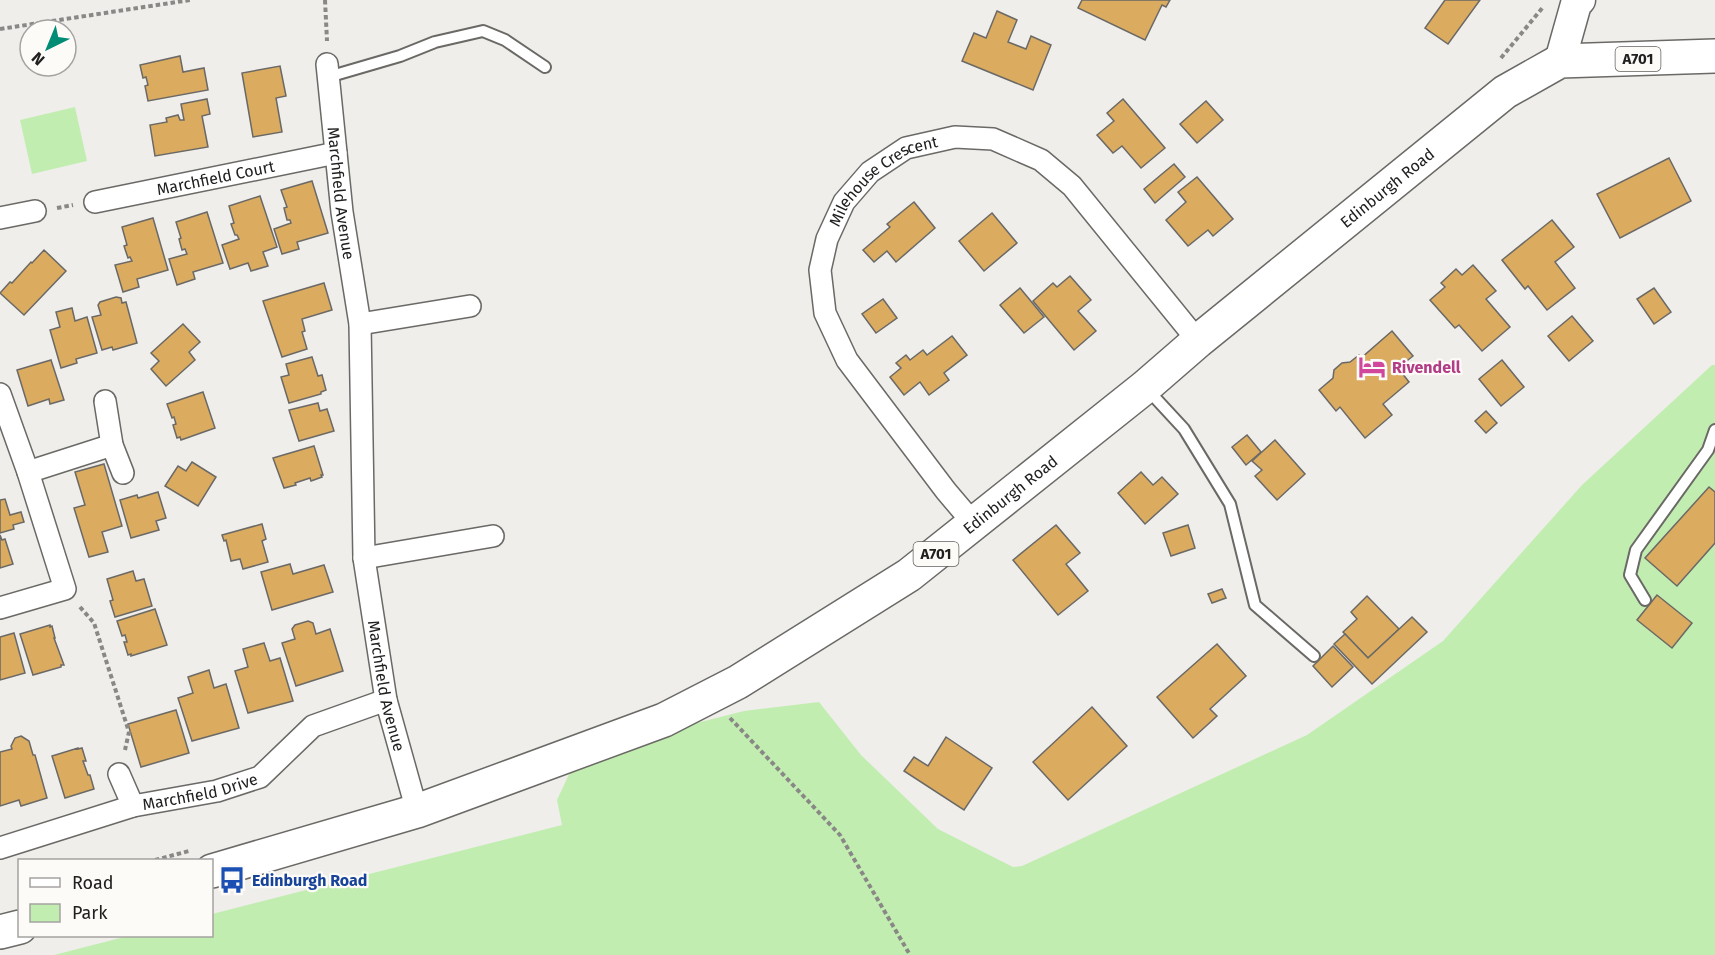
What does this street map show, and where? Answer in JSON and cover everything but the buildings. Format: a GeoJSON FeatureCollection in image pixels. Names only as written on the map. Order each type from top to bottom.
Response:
{"type":"FeatureCollection","features":[{"type":"Feature","properties":{"kind":"main road","name":"Edinburgh Road"},"geometry":{"type":"LineString","coordinates":[[213,871],[417,811],[664,720],[738,682],[909,575],[1145,387],[1506,92],[1560,61],[1715,56]]}},
{"type":"Feature","properties":{"kind":"main road"},"geometry":{"type":"LineString","coordinates":[[0,932],[18,928]]}},
{"type":"Feature","properties":{"kind":"street"},"geometry":{"type":"LineString","coordinates":[[1560,61],[1576,4],[1581,0]]}},
{"type":"Feature","properties":{"kind":"street","name":"Marchfield Avenue"},"geometry":{"type":"LineString","coordinates":[[328,71],[342,212],[360,324],[364,558],[386,700],[417,811]]}},
{"type":"Feature","properties":{"kind":"street","name":"Milehouse Crescent"},"geometry":{"type":"LineString","coordinates":[[974,524],[946,491],[847,360],[825,313],[820,270],[827,239],[844,202],[870,172],[906,148],[954,137],[993,139],[1041,160],[1072,186],[1198,342]]}},
{"type":"Feature","properties":{"kind":"street","name":"Marchfield Court"},"geometry":{"type":"LineString","coordinates":[[94,202],[336,153]]}},
{"type":"Feature","properties":{"kind":"street"},"geometry":{"type":"LineString","coordinates":[[0,218],[35,211]]}},
{"type":"Feature","properties":{"kind":"street"},"geometry":{"type":"LineString","coordinates":[[360,324],[470,306]]}},
{"type":"Feature","properties":{"kind":"street"},"geometry":{"type":"LineString","coordinates":[[0,394],[28,472],[65,589],[0,608]]}},
{"type":"Feature","properties":{"kind":"street"},"geometry":{"type":"LineString","coordinates":[[105,401],[112,445],[123,473]]}},
{"type":"Feature","properties":{"kind":"street"},"geometry":{"type":"LineString","coordinates":[[28,472],[112,445]]}},
{"type":"Feature","properties":{"kind":"street"},"geometry":{"type":"LineString","coordinates":[[364,558],[493,536]]}},
{"type":"Feature","properties":{"kind":"street","name":"Marchfield Drive"},"geometry":{"type":"LineString","coordinates":[[0,849],[133,806],[217,791],[260,777],[313,726],[386,700]]}},
{"type":"Feature","properties":{"kind":"street","name":"Marchfield Drive"},"geometry":{"type":"LineString","coordinates":[[119,774],[133,806]]}},
{"type":"Feature","properties":{"kind":"lane"},"geometry":{"type":"LineString","coordinates":[[328,71],[400,56],[435,42],[483,31],[505,40],[545,67]]}},
{"type":"Feature","properties":{"kind":"lane"},"geometry":{"type":"LineString","coordinates":[[1145,387],[1184,429],[1230,504],[1255,605],[1314,656]]}},
{"type":"Feature","properties":{"kind":"lane"},"geometry":{"type":"LineString","coordinates":[[1645,600],[1630,575],[1636,550],[1708,450],[1715,430]]}},
{"type":"Feature","properties":{"kind":"path"},"geometry":{"type":"LineString","coordinates":[[0,29],[190,0]]}},
{"type":"Feature","properties":{"kind":"path"},"geometry":{"type":"LineString","coordinates":[[325,0],[328,71]]}},
{"type":"Feature","properties":{"kind":"path"},"geometry":{"type":"LineString","coordinates":[[1493,65],[1550,0]]}},
{"type":"Feature","properties":{"kind":"path"},"geometry":{"type":"LineString","coordinates":[[35,211],[94,202]]}},
{"type":"Feature","properties":{"kind":"path"},"geometry":{"type":"LineString","coordinates":[[65,589],[94,623],[129,732],[119,774]]}},
{"type":"Feature","properties":{"kind":"path"},"geometry":{"type":"LineString","coordinates":[[710,696],[840,836],[910,955]]}},
{"type":"Feature","properties":{"kind":"green space"},"geometry":{"type":"Polygon","coordinates":[[[75,107],[87,161],[32,174],[20,120],[75,107]]]}},
{"type":"Feature","properties":{"kind":"green space"},"geometry":{"type":"Polygon","coordinates":[[[1712,365],[1715,365],[1715,955],[54,955],[124,937],[213,937],[213,914],[562,825],[557,800],[571,770],[665,731],[744,711],[819,702],[861,755],[938,829],[1013,867],[1022,866],[1307,735],[1443,641],[1582,485],[1712,365]]]}},
{"type":"Feature","properties":{"kind":"place","name":"Rivendell"},"geometry":{"type":"Point","coordinates":[1372,367]}},
{"type":"Feature","properties":{"kind":"place","name":"Edinburgh Road"},"geometry":{"type":"Point","coordinates":[232,880]}}]}
